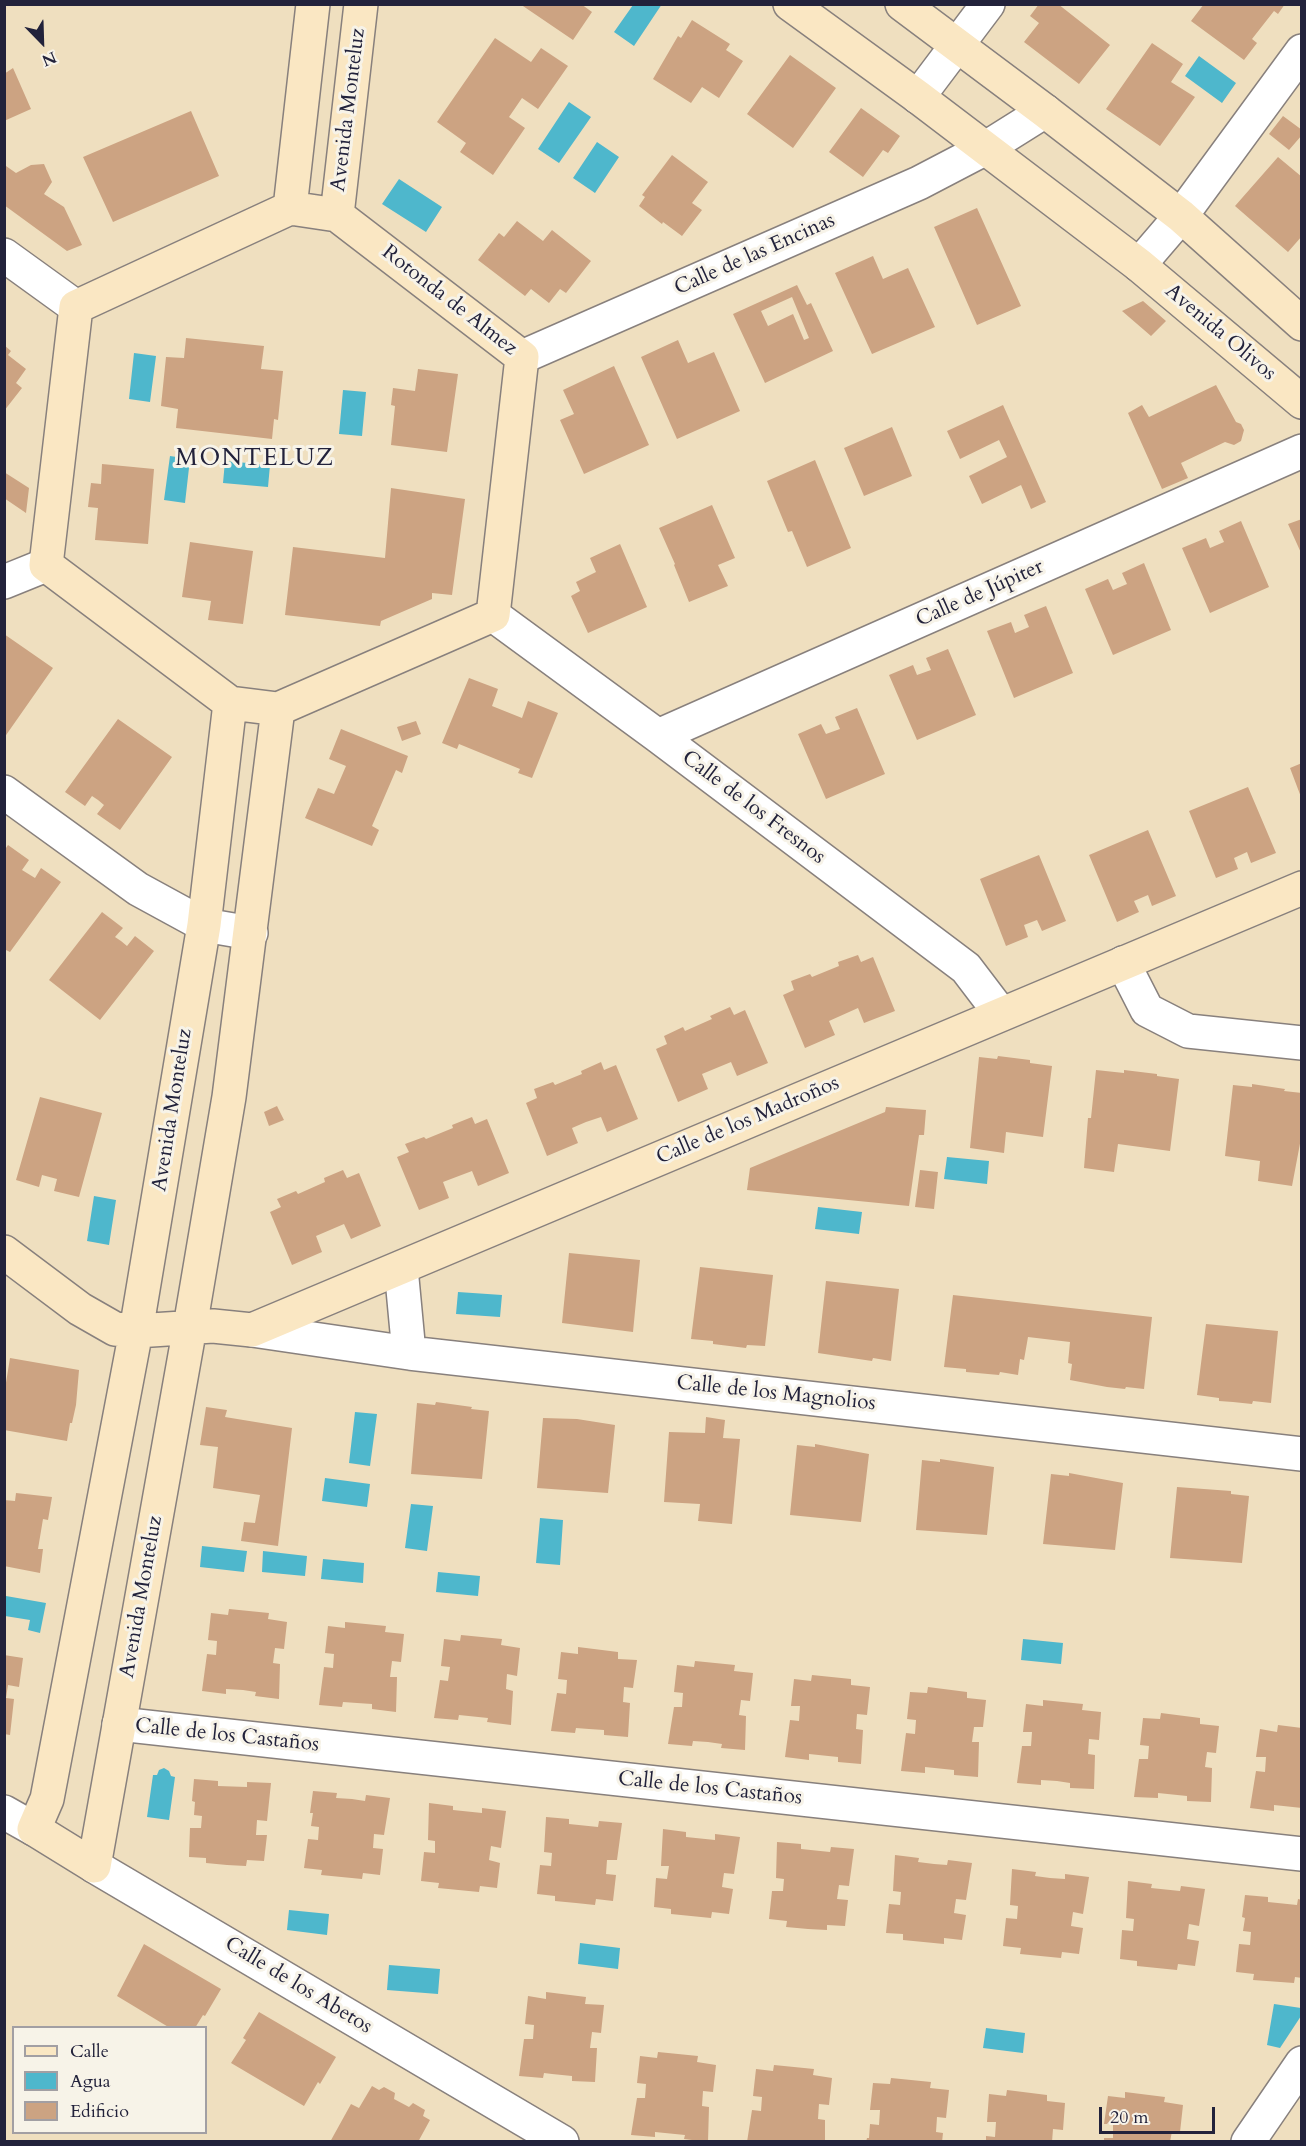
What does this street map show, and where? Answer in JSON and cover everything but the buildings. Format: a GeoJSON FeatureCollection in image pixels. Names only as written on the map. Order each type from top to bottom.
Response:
{"type":"FeatureCollection","features":[{"type":"Feature","properties":{"kind":"street"},"geometry":{"type":"LineString","coordinates":[[76,307],[290,208],[313,4]]}},
{"type":"Feature","properties":{"kind":"street","name":"Avenida Monteluz"},"geometry":{"type":"LineString","coordinates":[[337,215],[361,4]]}},
{"type":"Feature","properties":{"kind":"street","name":"Avenida Olivos"},"geometry":{"type":"LineString","coordinates":[[790,4],[918,97],[1139,265],[1302,402]]}},
{"type":"Feature","properties":{"kind":"street"},"geometry":{"type":"LineString","coordinates":[[902,4],[1181,216],[1302,324]]}},
{"type":"Feature","properties":{"kind":"street"},"geometry":{"type":"LineString","coordinates":[[918,97],[988,4]]}},
{"type":"Feature","properties":{"kind":"street"},"geometry":{"type":"LineString","coordinates":[[1139,265],[1181,216],[1302,51]]}},
{"type":"Feature","properties":{"kind":"street"},"geometry":{"type":"LineString","coordinates":[[986,148],[1045,111]]}},
{"type":"Feature","properties":{"kind":"street","name":"Calle de las Encinas"},"geometry":{"type":"LineString","coordinates":[[522,357],[919,183],[986,148]]}},
{"type":"Feature","properties":{"kind":"street","name":"Rotonda de Almez"},"geometry":{"type":"LineString","coordinates":[[290,208],[337,215],[522,357],[493,615]]}},
{"type":"Feature","properties":{"kind":"street"},"geometry":{"type":"LineString","coordinates":[[4,255],[76,307]]}},
{"type":"Feature","properties":{"kind":"street"},"geometry":{"type":"LineString","coordinates":[[46,565],[76,307]]}},
{"type":"Feature","properties":{"kind":"street","name":"Calle de Júpiter"},"geometry":{"type":"LineString","coordinates":[[658,736],[1302,451]]}},
{"type":"Feature","properties":{"kind":"street"},"geometry":{"type":"LineString","coordinates":[[4,582],[46,565]]}},
{"type":"Feature","properties":{"kind":"street"},"geometry":{"type":"LineString","coordinates":[[46,565],[230,703],[278,709],[493,615]]}},
{"type":"Feature","properties":{"kind":"street","name":"Calle de los Fresnos"},"geometry":{"type":"LineString","coordinates":[[493,615],[966,968],[1001,1014]]}},
{"type":"Feature","properties":{"kind":"street","name":"Avenida Monteluz"},"geometry":{"type":"LineString","coordinates":[[34,1829],[47,1799],[136,1331],[204,925],[230,703]]}},
{"type":"Feature","properties":{"kind":"street","name":"Avenida Monteluz"},"geometry":{"type":"LineString","coordinates":[[94,1866],[229,1097],[278,709]]}},
{"type":"Feature","properties":{"kind":"street"},"geometry":{"type":"LineString","coordinates":[[4,792],[138,889],[204,925],[250,933]]}},
{"type":"Feature","properties":{"kind":"street","name":"Calle de los Madroños"},"geometry":{"type":"LineString","coordinates":[[190,1327],[213,1326],[252,1330],[1302,888]]}},
{"type":"Feature","properties":{"kind":"street"},"geometry":{"type":"LineString","coordinates":[[1124,963],[1147,1010],[1188,1031],[1302,1043]]}},
{"type":"Feature","properties":{"kind":"street"},"geometry":{"type":"LineString","coordinates":[[4,1252],[80,1309],[115,1329],[136,1331],[190,1327]]}},
{"type":"Feature","properties":{"kind":"street"},"geometry":{"type":"LineString","coordinates":[[401,1268],[409,1353]]}},
{"type":"Feature","properties":{"kind":"street","name":"Calle de los Magnolios"},"geometry":{"type":"LineString","coordinates":[[252,1330],[409,1353],[1302,1454]]}},
{"type":"Feature","properties":{"kind":"street","name":"Calle de los Castaños"},"geometry":{"type":"LineString","coordinates":[[119,1724],[1302,1854]]}},
{"type":"Feature","properties":{"kind":"street"},"geometry":{"type":"LineString","coordinates":[[4,1812],[34,1829]]}},
{"type":"Feature","properties":{"kind":"street","name":"Calle de los Abetos"},"geometry":{"type":"LineString","coordinates":[[34,1829],[562,2142]]}},
{"type":"Feature","properties":{"kind":"street"},"geometry":{"type":"LineString","coordinates":[[1248,2142],[1302,2063]]}},
{"type":"Feature","properties":{"kind":"water"},"geometry":{"type":"Polygon","coordinates":[[[662,4],[634,46],[614,32],[633,5],[662,4]]]}},
{"type":"Feature","properties":{"kind":"water"},"geometry":{"type":"Polygon","coordinates":[[[1199,56],[1236,83],[1222,103],[1185,76],[1199,56]]]}},
{"type":"Feature","properties":{"kind":"water"},"geometry":{"type":"Polygon","coordinates":[[[569,102],[591,117],[559,163],[538,149],[569,102]]]}},
{"type":"Feature","properties":{"kind":"water"},"geometry":{"type":"Polygon","coordinates":[[[597,142],[619,157],[595,193],[573,178],[597,142]]]}},
{"type":"Feature","properties":{"kind":"water"},"geometry":{"type":"Polygon","coordinates":[[[399,179],[442,207],[426,232],[382,204],[399,179]]]}},
{"type":"Feature","properties":{"kind":"water"},"geometry":{"type":"Polygon","coordinates":[[[134,353],[156,356],[150,402],[129,399],[134,353]]]}},
{"type":"Feature","properties":{"kind":"water"},"geometry":{"type":"Polygon","coordinates":[[[343,390],[366,392],[362,436],[339,434],[343,390]]]}},
{"type":"Feature","properties":{"kind":"water"},"geometry":{"type":"Polygon","coordinates":[[[170,456],[190,459],[185,503],[164,500],[170,456]]]}},
{"type":"Feature","properties":{"kind":"water"},"geometry":{"type":"Polygon","coordinates":[[[225,461],[270,465],[268,487],[223,483],[225,461]]]}},
{"type":"Feature","properties":{"kind":"water"},"geometry":{"type":"Polygon","coordinates":[[[947,1157],[989,1161],[987,1184],[944,1179],[947,1157]]]}},
{"type":"Feature","properties":{"kind":"water"},"geometry":{"type":"Polygon","coordinates":[[[94,1196],[116,1200],[109,1245],[87,1241],[94,1196]]]}},
{"type":"Feature","properties":{"kind":"water"},"geometry":{"type":"Polygon","coordinates":[[[818,1207],[862,1212],[859,1234],[815,1229],[818,1207]]]}},
{"type":"Feature","properties":{"kind":"water"},"geometry":{"type":"Polygon","coordinates":[[[458,1292],[502,1295],[500,1317],[456,1314],[458,1292]]]}},
{"type":"Feature","properties":{"kind":"water"},"geometry":{"type":"Polygon","coordinates":[[[355,1412],[377,1414],[370,1466],[349,1463],[355,1412]]]}},
{"type":"Feature","properties":{"kind":"water"},"geometry":{"type":"Polygon","coordinates":[[[325,1478],[370,1484],[367,1507],[322,1501],[325,1478]]]}},
{"type":"Feature","properties":{"kind":"water"},"geometry":{"type":"Polygon","coordinates":[[[411,1504],[433,1506],[427,1551],[405,1548],[411,1504]]]}},
{"type":"Feature","properties":{"kind":"water"},"geometry":{"type":"Polygon","coordinates":[[[540,1518],[563,1520],[560,1565],[536,1563],[540,1518]]]}},
{"type":"Feature","properties":{"kind":"water"},"geometry":{"type":"Polygon","coordinates":[[[202,1546],[247,1551],[244,1572],[200,1567],[202,1546]]]}},
{"type":"Feature","properties":{"kind":"water"},"geometry":{"type":"Polygon","coordinates":[[[263,1551],[307,1556],[305,1576],[262,1572],[263,1551]]]}},
{"type":"Feature","properties":{"kind":"water"},"geometry":{"type":"Polygon","coordinates":[[[323,1559],[364,1563],[363,1583],[321,1579],[323,1559]]]}},
{"type":"Feature","properties":{"kind":"water"},"geometry":{"type":"Polygon","coordinates":[[[438,1572],[480,1576],[478,1596],[436,1592],[438,1572]]]}},
{"type":"Feature","properties":{"kind":"water"},"geometry":{"type":"Polygon","coordinates":[[[6,1596],[46,1603],[40,1633],[28,1630],[30,1620],[5,1616],[6,1596]]]}},
{"type":"Feature","properties":{"kind":"water"},"geometry":{"type":"Polygon","coordinates":[[[1023,1639],[1063,1643],[1061,1664],[1021,1660],[1023,1639]]]}},
{"type":"Feature","properties":{"kind":"water"},"geometry":{"type":"Polygon","coordinates":[[[164,1768],[175,1777],[169,1820],[147,1817],[153,1775],[157,1775],[159,1770],[164,1768]]]}},
{"type":"Feature","properties":{"kind":"water"},"geometry":{"type":"Polygon","coordinates":[[[289,1910],[329,1914],[327,1935],[287,1930],[289,1910]]]}},
{"type":"Feature","properties":{"kind":"water"},"geometry":{"type":"Polygon","coordinates":[[[580,1943],[620,1948],[618,1969],[578,1964],[580,1943]]]}},
{"type":"Feature","properties":{"kind":"water"},"geometry":{"type":"Polygon","coordinates":[[[389,1965],[440,1969],[438,1994],[387,1990],[389,1965]]]}},
{"type":"Feature","properties":{"kind":"water"},"geometry":{"type":"Polygon","coordinates":[[[1274,2004],[1301,2008],[1301,2016],[1280,2048],[1267,2045],[1274,2004]]]}},
{"type":"Feature","properties":{"kind":"water"},"geometry":{"type":"Polygon","coordinates":[[[986,2028],[1025,2033],[1023,2053],[983,2048],[986,2028]]]}},
{"type":"Feature","properties":{"kind":"district","name":"MONTELUZ"},"geometry":{"type":"Point","coordinates":[255,459]}}]}
